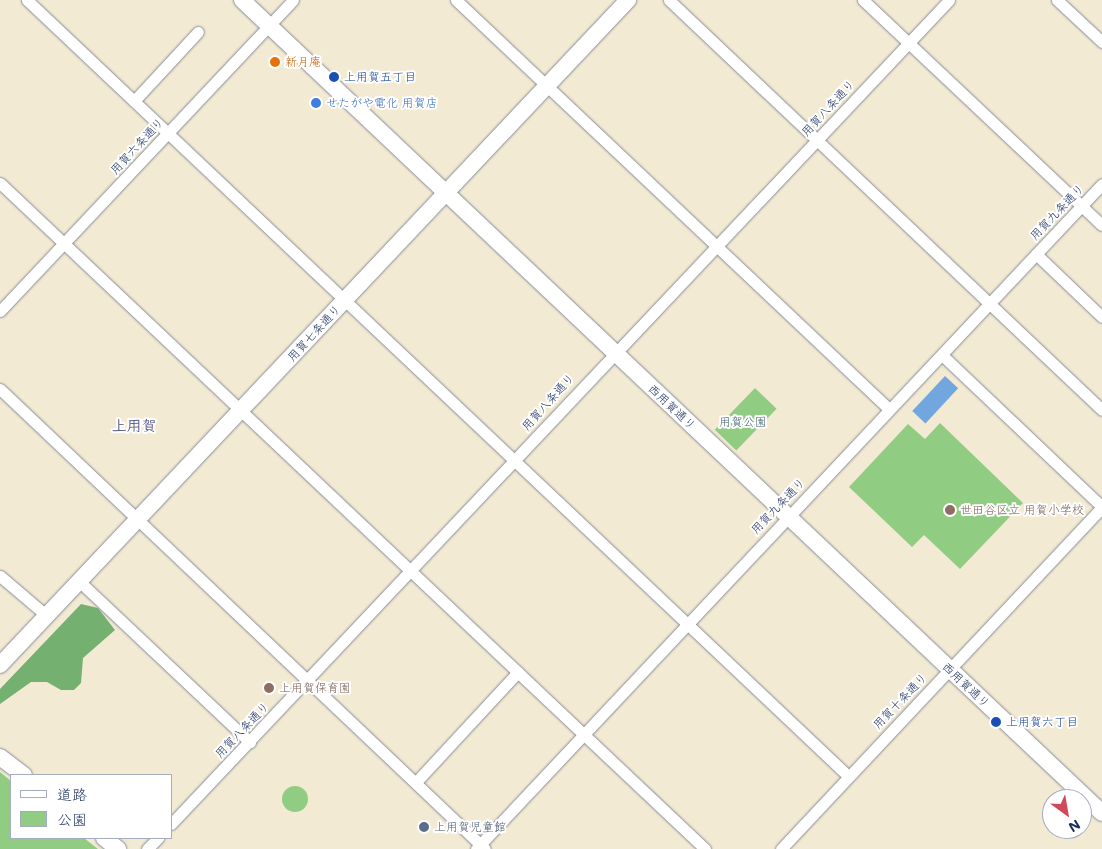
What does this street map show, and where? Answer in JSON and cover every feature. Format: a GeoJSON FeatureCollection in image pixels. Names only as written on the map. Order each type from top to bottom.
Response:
{"type":"FeatureCollection","features":[{"type":"Feature","properties":{"kind":"street"},"geometry":{"type":"LineString","coordinates":[[27,0],[344,302],[847,775]]}},
{"type":"Feature","properties":{"kind":"street","name":"西用賀通り"},"geometry":{"type":"LineString","coordinates":[[242,0],[1102,813]]}},
{"type":"Feature","properties":{"kind":"street","name":"用賀六条通り"},"geometry":{"type":"LineString","coordinates":[[0,311],[293,0]]}},
{"type":"Feature","properties":{"kind":"street"},"geometry":{"type":"LineString","coordinates":[[456,0],[889,409]]}},
{"type":"Feature","properties":{"kind":"street","name":"用賀七条通り"},"geometry":{"type":"LineString","coordinates":[[0,665],[628,0]]}},
{"type":"Feature","properties":{"kind":"street"},"geometry":{"type":"LineString","coordinates":[[669,0],[1101,408]]}},
{"type":"Feature","properties":{"kind":"street"},"geometry":{"type":"LineString","coordinates":[[863,0],[1102,225]]}},
{"type":"Feature","properties":{"kind":"street","name":"用賀八条通り"},"geometry":{"type":"LineString","coordinates":[[172,823],[514,461],[613,351],[948,0]]}},
{"type":"Feature","properties":{"kind":"street"},"geometry":{"type":"LineString","coordinates":[[1057,0],[1102,42]]}},
{"type":"Feature","properties":{"kind":"street"},"geometry":{"type":"LineString","coordinates":[[134,101],[198,32]]}},
{"type":"Feature","properties":{"kind":"street"},"geometry":{"type":"LineString","coordinates":[[0,183],[705,849]]}},
{"type":"Feature","properties":{"kind":"street","name":"用賀九条通り"},"geometry":{"type":"LineString","coordinates":[[481,847],[685,622],[942,355],[1102,184]]}},
{"type":"Feature","properties":{"kind":"street"},"geometry":{"type":"LineString","coordinates":[[1036,254],[1102,317]]}},
{"type":"Feature","properties":{"kind":"street"},"geometry":{"type":"LineString","coordinates":[[942,355],[1102,507]]}},
{"type":"Feature","properties":{"kind":"street"},"geometry":{"type":"LineString","coordinates":[[0,389],[416,782],[481,847]]}},
{"type":"Feature","properties":{"kind":"street","name":"用賀十条通り"},"geometry":{"type":"LineString","coordinates":[[781,849],[847,775],[950,670],[1102,507]]}},
{"type":"Feature","properties":{"kind":"street"},"geometry":{"type":"LineString","coordinates":[[0,576],[47,616]]}},
{"type":"Feature","properties":{"kind":"street"},"geometry":{"type":"LineString","coordinates":[[79,581],[250,742]]}},
{"type":"Feature","properties":{"kind":"street"},"geometry":{"type":"LineString","coordinates":[[416,782],[518,672]]}},
{"type":"Feature","properties":{"kind":"street"},"geometry":{"type":"LineString","coordinates":[[0,757],[23,774]]}},
{"type":"Feature","properties":{"kind":"street"},"geometry":{"type":"LineString","coordinates":[[105,839],[118,849]]}},
{"type":"Feature","properties":{"kind":"street"},"geometry":{"type":"LineString","coordinates":[[148,849],[157,839]]}},
{"type":"Feature","properties":{"kind":"green space","name":"用賀公園"},"geometry":{"type":"Polygon","coordinates":[[[755,388],[777,409],[736,451],[715,430],[755,388]]]}},
{"type":"Feature","properties":{"kind":"green space"},"geometry":{"type":"Polygon","coordinates":[[[940,423],[1023,503],[960,569],[924,535],[912,547],[849,487],[908,424],[925,439],[940,423]]]}},
{"type":"Feature","properties":{"kind":"green space"},"geometry":{"type":"Polygon","coordinates":[[[81,604],[98,608],[115,630],[83,658],[81,683],[74,690],[61,690],[47,682],[31,682],[0,704],[0,689],[81,604]]]}},
{"type":"Feature","properties":{"kind":"green space"},"geometry":{"type":"Polygon","coordinates":[[[0,772],[10,780],[10,839],[85,839],[98,849],[0,849],[0,772]]]}},
{"type":"Feature","properties":{"kind":"green space"},"geometry":{"type":"Polygon","coordinates":[[[295,786],[304,790],[308,799],[304,808],[295,812],[286,808],[282,799],[286,790],[295,786]]]}},
{"type":"Feature","properties":{"kind":"water"},"geometry":{"type":"Polygon","coordinates":[[[945,376],[958,388],[925,423],[912,411],[945,376]]]}},
{"type":"Feature","properties":{"kind":"place","name":"新月庵"},"geometry":{"type":"Point","coordinates":[275,62]}},
{"type":"Feature","properties":{"kind":"place","name":"上用賀五丁目"},"geometry":{"type":"Point","coordinates":[334,77]}},
{"type":"Feature","properties":{"kind":"place","name":"せたがや電化 用賀店"},"geometry":{"type":"Point","coordinates":[316,103]}},
{"type":"Feature","properties":{"kind":"place","name":"世田谷区立 用賀小学校"},"geometry":{"type":"Point","coordinates":[950,510]}},
{"type":"Feature","properties":{"kind":"place","name":"上用賀保育園"},"geometry":{"type":"Point","coordinates":[269,688]}},
{"type":"Feature","properties":{"kind":"place","name":"上用賀六丁目"},"geometry":{"type":"Point","coordinates":[996,722]}},
{"type":"Feature","properties":{"kind":"place","name":"上用賀児童館"},"geometry":{"type":"Point","coordinates":[424,827]}},
{"type":"Feature","properties":{"kind":"district","name":"上用賀"},"geometry":{"type":"Point","coordinates":[134,426]}}]}
